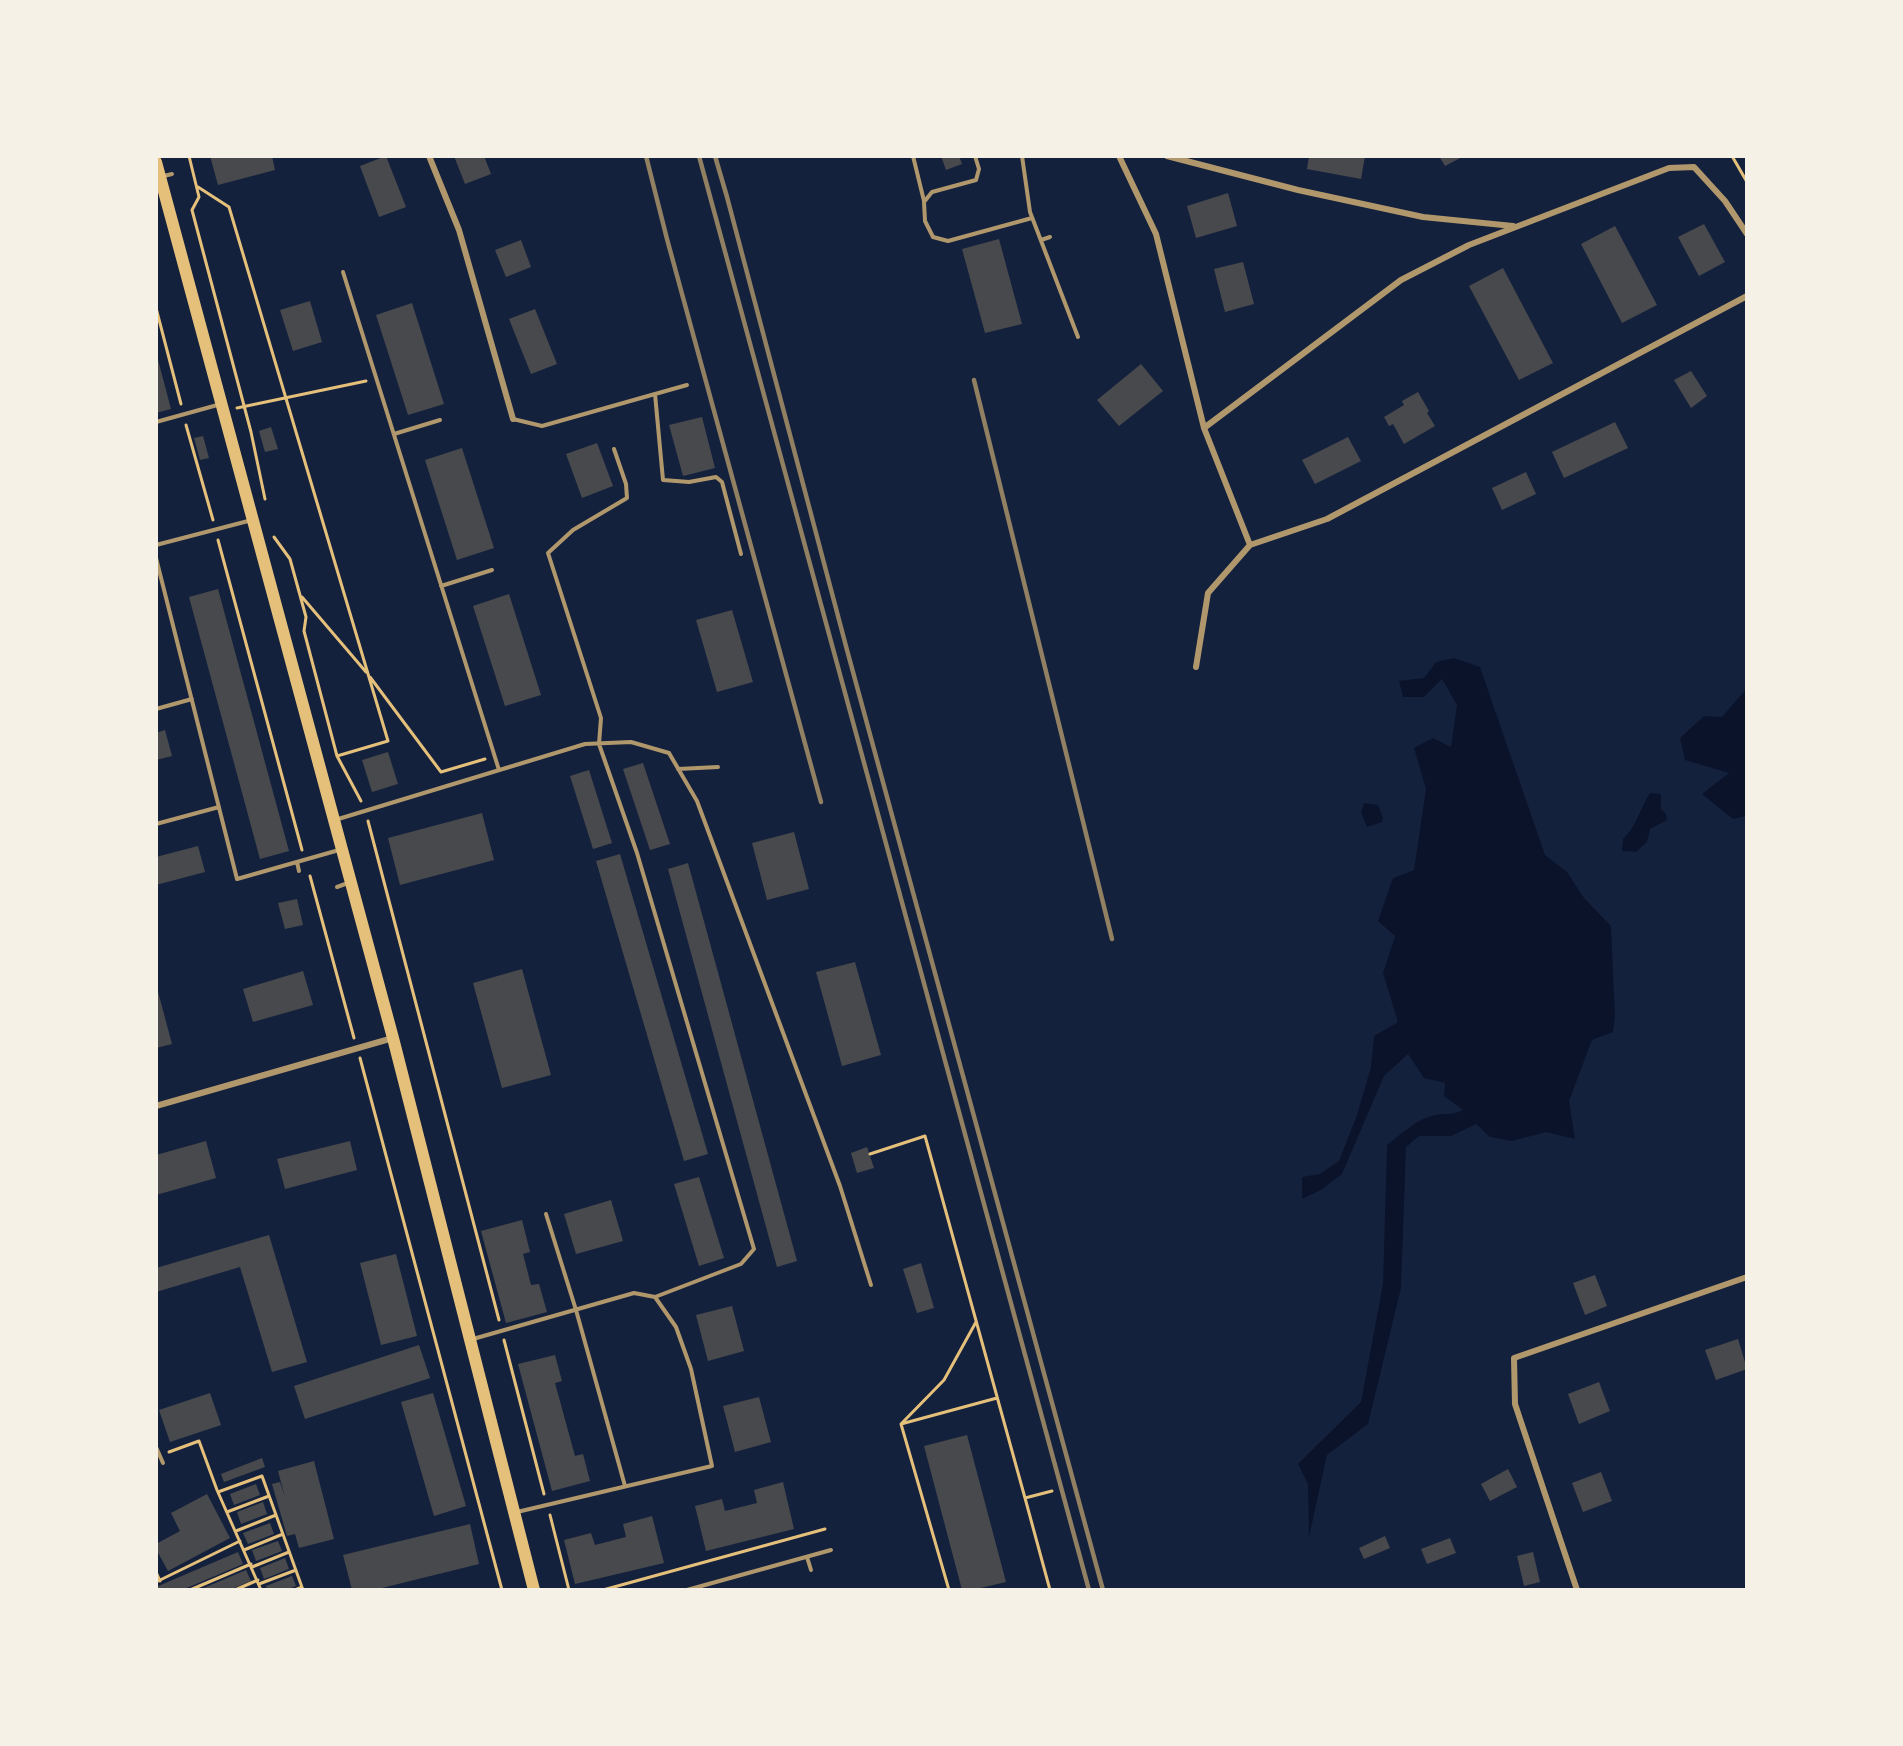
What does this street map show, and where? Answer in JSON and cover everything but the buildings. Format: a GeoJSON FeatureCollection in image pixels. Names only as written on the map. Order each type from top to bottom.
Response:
{"type":"FeatureCollection","features":[{"type":"Feature","properties":{"kind":"main road"},"geometry":{"type":"LineString","coordinates":[[156,162],[166,175],[222,408],[393,1038],[534,1590]]}},
{"type":"Feature","properties":{"kind":"street"},"geometry":{"type":"LineString","coordinates":[[429,156],[459,230],[513,420]]}},
{"type":"Feature","properties":{"kind":"street"},"geometry":{"type":"LineString","coordinates":[[1119,156],[1156,234],[1204,428],[1250,546]]}},
{"type":"Feature","properties":{"kind":"street"},"geometry":{"type":"LineString","coordinates":[[1167,156],[1298,190],[1423,217],[1517,227]]}},
{"type":"Feature","properties":{"kind":"street"},"geometry":{"type":"LineString","coordinates":[[1204,428],[1401,280],[1469,245],[1669,168],[1694,167],[1725,201],[1747,234]]}},
{"type":"Feature","properties":{"kind":"street"},"geometry":{"type":"LineString","coordinates":[[1196,667],[1208,592],[1250,546],[1327,519],[1747,296]]}},
{"type":"Feature","properties":{"kind":"street"},"geometry":{"type":"LineString","coordinates":[[156,1106],[393,1038]]}},
{"type":"Feature","properties":{"kind":"street"},"geometry":{"type":"LineString","coordinates":[[1577,1590],[1515,1404],[1514,1358],[1747,1277]]}},
{"type":"Feature","properties":{"kind":"lane"},"geometry":{"type":"LineString","coordinates":[[913,156],[924,201],[925,221],[933,237],[948,242],[1032,218]]}},
{"type":"Feature","properties":{"kind":"lane"},"geometry":{"type":"LineString","coordinates":[[924,201],[932,192],[976,180],[979,169],[975,156]]}},
{"type":"Feature","properties":{"kind":"lane"},"geometry":{"type":"LineString","coordinates":[[1022,156],[1032,218],[1078,337]]}},
{"type":"Feature","properties":{"kind":"lane"},"geometry":{"type":"LineString","coordinates":[[1041,240],[1050,237]]}},
{"type":"Feature","properties":{"kind":"lane"},"geometry":{"type":"LineString","coordinates":[[343,272],[499,770]]}},
{"type":"Feature","properties":{"kind":"lane"},"geometry":{"type":"LineString","coordinates":[[513,420],[542,426],[687,385]]}},
{"type":"Feature","properties":{"kind":"lane"},"geometry":{"type":"LineString","coordinates":[[655,394],[663,480],[689,482],[716,477],[722,482],[741,554]]}},
{"type":"Feature","properties":{"kind":"lane"},"geometry":{"type":"LineString","coordinates":[[156,422],[183,414],[222,408]]}},
{"type":"Feature","properties":{"kind":"lane"},"geometry":{"type":"LineString","coordinates":[[394,434],[440,420]]}},
{"type":"Feature","properties":{"kind":"lane"},"geometry":{"type":"LineString","coordinates":[[470,1340],[634,1293],[655,1298],[741,1264],[754,1249],[637,853],[599,744],[601,718],[548,553],[573,530],[627,498],[626,484],[614,449]]}},
{"type":"Feature","properties":{"kind":"lane"},"geometry":{"type":"LineString","coordinates":[[156,545],[253,520]]}},
{"type":"Feature","properties":{"kind":"lane"},"geometry":{"type":"LineString","coordinates":[[156,558],[237,879],[342,849]]}},
{"type":"Feature","properties":{"kind":"lane"},"geometry":{"type":"LineString","coordinates":[[441,586],[492,570]]}},
{"type":"Feature","properties":{"kind":"lane"},"geometry":{"type":"LineString","coordinates":[[156,709],[192,699]]}},
{"type":"Feature","properties":{"kind":"lane"},"geometry":{"type":"LineString","coordinates":[[334,820],[585,744],[631,742],[669,753],[697,801],[840,1186],[871,1286]]}},
{"type":"Feature","properties":{"kind":"lane"},"geometry":{"type":"LineString","coordinates":[[678,769],[718,767]]}},
{"type":"Feature","properties":{"kind":"lane"},"geometry":{"type":"LineString","coordinates":[[156,824],[219,807]]}},
{"type":"Feature","properties":{"kind":"lane"},"geometry":{"type":"LineString","coordinates":[[297,862],[299,871]]}},
{"type":"Feature","properties":{"kind":"lane"},"geometry":{"type":"LineString","coordinates":[[337,887],[351,882]]}},
{"type":"Feature","properties":{"kind":"lane"},"geometry":{"type":"LineString","coordinates":[[546,1214],[576,1310],[625,1486]]}},
{"type":"Feature","properties":{"kind":"lane"},"geometry":{"type":"LineString","coordinates":[[514,1513],[712,1466],[691,1369],[676,1327],[655,1298]]}},
{"type":"Feature","properties":{"kind":"lane"},"geometry":{"type":"LineString","coordinates":[[156,1447],[163,1463]]}},
{"type":"Feature","properties":{"kind":"lane"},"geometry":{"type":"LineString","coordinates":[[687,1590],[701,1588],[831,1550]]}},
{"type":"Feature","properties":{"kind":"lane"},"geometry":{"type":"LineString","coordinates":[[807,1557],[811,1570]]}},
{"type":"Feature","properties":{"kind":"path"},"geometry":{"type":"LineString","coordinates":[[189,156],[199,198],[192,210],[244,406],[265,500]]}},
{"type":"Feature","properties":{"kind":"path"},"geometry":{"type":"LineString","coordinates":[[1732,156],[1747,182]]}},
{"type":"Feature","properties":{"kind":"path"},"geometry":{"type":"LineString","coordinates":[[197,186],[229,207],[388,741],[337,756]]}},
{"type":"Feature","properties":{"kind":"path"},"geometry":{"type":"LineString","coordinates":[[156,308],[502,1590]]}},
{"type":"Feature","properties":{"kind":"path"},"geometry":{"type":"LineString","coordinates":[[222,408],[244,406],[377,379]]}},
{"type":"Feature","properties":{"kind":"path"},"geometry":{"type":"LineString","coordinates":[[272,534],[290,559],[306,617],[304,631],[337,756],[366,810],[569,1590]]}},
{"type":"Feature","properties":{"kind":"path"},"geometry":{"type":"LineString","coordinates":[[300,596],[368,674],[441,772],[495,756]]}},
{"type":"Feature","properties":{"kind":"path"},"geometry":{"type":"LineString","coordinates":[[870,1154],[925,1136],[1050,1590]]}},
{"type":"Feature","properties":{"kind":"path"},"geometry":{"type":"LineString","coordinates":[[901,1424],[944,1380],[976,1321]]}},
{"type":"Feature","properties":{"kind":"path"},"geometry":{"type":"LineString","coordinates":[[901,1424],[997,1398]]}},
{"type":"Feature","properties":{"kind":"path"},"geometry":{"type":"LineString","coordinates":[[901,1424],[949,1590]]}},
{"type":"Feature","properties":{"kind":"path"},"geometry":{"type":"LineString","coordinates":[[160,1455],[199,1442],[261,1590]]}},
{"type":"Feature","properties":{"kind":"path"},"geometry":{"type":"LineString","coordinates":[[218,1492],[262,1476],[303,1588],[295,1590]]}},
{"type":"Feature","properties":{"kind":"path"},"geometry":{"type":"LineString","coordinates":[[1025,1498],[1052,1491]]}},
{"type":"Feature","properties":{"kind":"path"},"geometry":{"type":"LineString","coordinates":[[227,1512],[269,1496]]}},
{"type":"Feature","properties":{"kind":"path"},"geometry":{"type":"LineString","coordinates":[[236,1531],[276,1515]]}},
{"type":"Feature","properties":{"kind":"path"},"geometry":{"type":"LineString","coordinates":[[603,1590],[825,1529]]}},
{"type":"Feature","properties":{"kind":"path"},"geometry":{"type":"LineString","coordinates":[[244,1550],[283,1534]]}},
{"type":"Feature","properties":{"kind":"path"},"geometry":{"type":"LineString","coordinates":[[156,1572],[158,1582],[240,1541]]}},
{"type":"Feature","properties":{"kind":"path"},"geometry":{"type":"LineString","coordinates":[[190,1590],[290,1552]]}},
{"type":"Feature","properties":{"kind":"path"},"geometry":{"type":"LineString","coordinates":[[235,1590],[296,1570]]}},
{"type":"Feature","properties":{"kind":"water"},"geometry":{"type":"Polygon","coordinates":[[[1454,658],[1480,667],[1545,855],[1567,872],[1584,898],[1611,926],[1615,1016],[1613,1032],[1592,1040],[1569,1101],[1575,1139],[1546,1132],[1512,1141],[1490,1137],[1476,1124],[1451,1136],[1419,1136],[1406,1147],[1401,1288],[1368,1424],[1327,1455],[1309,1537],[1308,1484],[1298,1464],[1361,1402],[1383,1284],[1387,1145],[1422,1120],[1463,1110],[1444,1096],[1445,1083],[1424,1078],[1408,1054],[1384,1076],[1342,1174],[1321,1190],[1302,1199],[1302,1177],[1320,1174],[1339,1161],[1357,1115],[1371,1067],[1374,1036],[1398,1022],[1383,973],[1395,936],[1378,921],[1393,878],[1414,870],[1426,789],[1414,748],[1433,738],[1451,747],[1457,705],[1442,679],[1424,697],[1403,697],[1399,681],[1424,678],[1436,662],[1454,658]]]}},
{"type":"Feature","properties":{"kind":"water"},"geometry":{"type":"Polygon","coordinates":[[[1747,688],[1747,816],[1733,819],[1702,794],[1729,773],[1685,760],[1680,738],[1704,716],[1722,717],[1747,688]]]}},
{"type":"Feature","properties":{"kind":"water"},"geometry":{"type":"Polygon","coordinates":[[[1650,793],[1661,794],[1661,809],[1666,814],[1667,820],[1650,829],[1647,842],[1636,852],[1622,851],[1623,839],[1632,828],[1650,793]]]}},
{"type":"Feature","properties":{"kind":"water"},"geometry":{"type":"Polygon","coordinates":[[[1364,803],[1378,805],[1383,818],[1382,822],[1367,827],[1361,813],[1364,803]]]}},
{"type":"Feature","properties":{"kind":"railway"},"geometry":{"type":"LineString","coordinates":[[646,156],[821,802]]}},
{"type":"Feature","properties":{"kind":"railway"},"geometry":{"type":"LineString","coordinates":[[699,156],[1089,1590]]}},
{"type":"Feature","properties":{"kind":"railway"},"geometry":{"type":"LineString","coordinates":[[715,156],[1103,1590]]}},
{"type":"Feature","properties":{"kind":"railway"},"geometry":{"type":"LineString","coordinates":[[974,380],[1112,939]]}}]}
